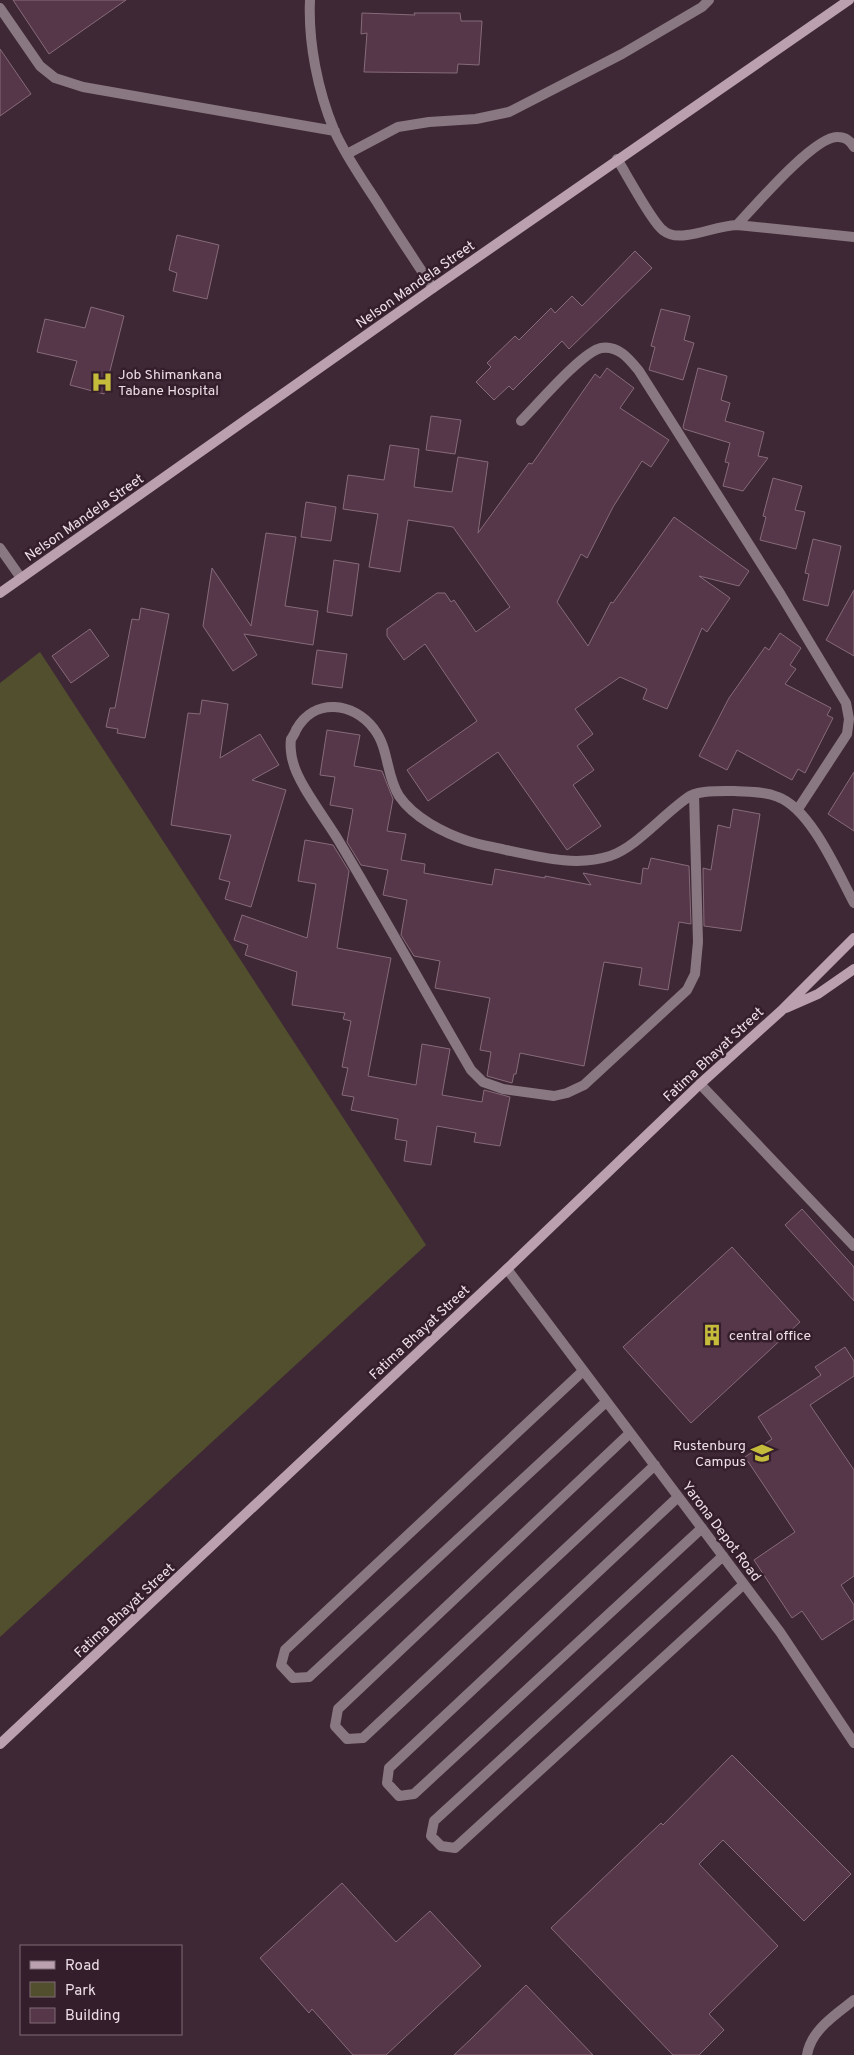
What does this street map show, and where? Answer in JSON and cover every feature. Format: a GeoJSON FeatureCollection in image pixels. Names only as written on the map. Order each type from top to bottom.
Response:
{"type":"FeatureCollection","features":[{"type":"Feature","properties":{"kind":"main road","name":"Nelson Mandela Street"},"geometry":{"type":"LineString","coordinates":[[0,593],[617,159],[849,0]]}},
{"type":"Feature","properties":{"kind":"main road","name":"Fatima Bhayat Street"},"geometry":{"type":"LineString","coordinates":[[0,1744],[507,1269],[700,1084],[781,1011],[854,938]]}},
{"type":"Feature","properties":{"kind":"main road"},"geometry":{"type":"LineString","coordinates":[[781,1011],[818,994],[854,969]]}},
{"type":"Feature","properties":{"kind":"street"},"geometry":{"type":"LineString","coordinates":[[310,0],[309,16],[314,57],[324,102],[335,132],[360,177],[433,288]]}},
{"type":"Feature","properties":{"kind":"street"},"geometry":{"type":"LineString","coordinates":[[347,154],[398,127],[429,122],[476,119],[510,112],[622,54],[702,7],[709,0]]}},
{"type":"Feature","properties":{"kind":"street"},"geometry":{"type":"LineString","coordinates":[[0,8],[40,66],[55,78],[83,86],[335,132]]}},
{"type":"Feature","properties":{"kind":"street"},"geometry":{"type":"LineString","coordinates":[[736,225],[804,155],[822,142],[838,136],[849,140],[854,147]]}},
{"type":"Feature","properties":{"kind":"street"},"geometry":{"type":"LineString","coordinates":[[617,159],[651,214],[664,231],[674,235],[688,235],[720,226],[736,225],[854,236]]}},
{"type":"Feature","properties":{"kind":"street"},"geometry":{"type":"LineString","coordinates":[[521,422],[588,354],[602,348],[614,349],[626,356],[639,371],[781,595],[846,703],[849,718],[847,734],[798,809]]}},
{"type":"Feature","properties":{"kind":"street"},"geometry":{"type":"LineString","coordinates":[[0,548],[21,578]]}},
{"type":"Feature","properties":{"kind":"street"},"geometry":{"type":"LineString","coordinates":[[694,794],[698,942],[695,974],[687,990],[584,1085],[554,1096],[530,1094],[503,1089],[483,1082],[471,1070],[340,843],[301,780],[293,762],[291,739],[302,720],[312,711],[326,707],[343,708],[361,714],[375,730],[384,748],[399,796],[428,822],[470,842],[549,859],[571,861],[596,860],[614,855],[634,842],[664,816],[694,794],[723,791],[757,792],[780,797],[798,809],[812,826],[854,904]]}},
{"type":"Feature","properties":{"kind":"street"},"geometry":{"type":"LineString","coordinates":[[700,1084],[854,1246]]}},
{"type":"Feature","properties":{"kind":"street","name":"Yarona Depot Road"},"geometry":{"type":"LineString","coordinates":[[507,1269],[780,1632],[854,1743]]}},
{"type":"Feature","properties":{"kind":"street"},"geometry":{"type":"LineString","coordinates":[[583,1371],[284,1650],[281,1664],[293,1678],[309,1678],[606,1402]]}},
{"type":"Feature","properties":{"kind":"street"},"geometry":{"type":"LineString","coordinates":[[630,1433],[338,1709],[335,1726],[347,1739],[363,1738],[655,1465]]}},
{"type":"Feature","properties":{"kind":"street"},"geometry":{"type":"LineString","coordinates":[[678,1497],[389,1768],[387,1783],[399,1796],[414,1794],[702,1528]]}},
{"type":"Feature","properties":{"kind":"street"},"geometry":{"type":"LineString","coordinates":[[723,1556],[434,1821],[432,1836],[441,1846],[455,1848],[744,1584]]}},
{"type":"Feature","properties":{"kind":"street"},"geometry":{"type":"LineString","coordinates":[[807,2055],[813,2036],[853,2001]]}},
{"type":"Feature","properties":{"kind":"green space"},"geometry":{"type":"Polygon","coordinates":[[[40,652],[426,1245],[0,1637],[0,683],[40,652]]]}},
{"type":"Feature","properties":{"kind":"building"},"geometry":{"type":"Polygon","coordinates":[[[13,0],[126,0],[49,54],[13,0]]]}},
{"type":"Feature","properties":{"kind":"building"},"geometry":{"type":"Polygon","coordinates":[[[362,13],[415,15],[414,13],[460,13],[461,21],[482,21],[479,65],[458,64],[457,73],[364,72],[367,33],[361,34],[362,13]]]}},
{"type":"Feature","properties":{"kind":"building"},"geometry":{"type":"Polygon","coordinates":[[[0,49],[31,94],[0,116],[0,49]]]}},
{"type":"Feature","properties":{"kind":"building"},"geometry":{"type":"Polygon","coordinates":[[[177,235],[219,245],[207,299],[173,291],[177,273],[169,270],[177,235]]]}},
{"type":"Feature","properties":{"kind":"building"},"geometry":{"type":"Polygon","coordinates":[[[635,251],[652,268],[569,349],[562,341],[513,390],[509,386],[494,400],[476,382],[491,367],[487,363],[515,336],[519,340],[551,308],[555,313],[572,296],[582,306],[635,251]]]}},
{"type":"Feature","properties":{"kind":"building"},"geometry":{"type":"Polygon","coordinates":[[[91,307],[124,316],[104,394],[70,385],[77,361],[37,352],[45,319],[85,328],[91,307]]]}},
{"type":"Feature","properties":{"kind":"building"},"geometry":{"type":"Polygon","coordinates":[[[661,309],[690,316],[684,340],[694,343],[683,380],[649,370],[655,347],[651,346],[661,309]]]}},
{"type":"Feature","properties":{"kind":"building"},"geometry":{"type":"Polygon","coordinates":[[[607,368],[634,388],[620,408],[669,440],[651,467],[642,461],[613,507],[587,558],[581,554],[557,602],[588,646],[611,602],[613,603],[674,517],[749,571],[739,586],[699,576],[730,598],[707,632],[702,628],[667,709],[643,699],[647,689],[620,677],[575,709],[593,734],[577,746],[594,770],[573,785],[601,826],[567,850],[498,752],[428,801],[407,770],[477,721],[425,644],[404,660],[387,636],[387,629],[437,593],[445,593],[451,602],[454,600],[476,632],[510,607],[453,527],[408,520],[400,572],[369,567],[378,514],[343,509],[348,475],[384,480],[390,445],[419,449],[414,487],[452,492],[458,457],[488,462],[478,533],[529,463],[532,464],[595,374],[600,378],[607,368]]]}},
{"type":"Feature","properties":{"kind":"building"},"geometry":{"type":"Polygon","coordinates":[[[698,368],[727,376],[721,400],[730,403],[725,421],[764,432],[758,456],[768,458],[743,491],[723,486],[729,463],[725,462],[730,443],[684,429],[683,427],[698,368]]]}},
{"type":"Feature","properties":{"kind":"building"},"geometry":{"type":"Polygon","coordinates":[[[431,416],[461,420],[455,454],[426,450],[431,416]]]}},
{"type":"Feature","properties":{"kind":"building"},"geometry":{"type":"Polygon","coordinates":[[[773,478],[802,486],[795,510],[805,512],[796,549],[760,540],[766,517],[763,516],[773,478]]]}},
{"type":"Feature","properties":{"kind":"building"},"geometry":{"type":"Polygon","coordinates":[[[306,502],[336,507],[331,541],[301,537],[306,502]]]}},
{"type":"Feature","properties":{"kind":"building"},"geometry":{"type":"Polygon","coordinates":[[[266,533],[296,537],[285,606],[318,611],[313,645],[244,634],[257,655],[233,671],[203,626],[212,568],[251,626],[266,533]]]}},
{"type":"Feature","properties":{"kind":"building"},"geometry":{"type":"Polygon","coordinates":[[[813,539],[841,546],[828,606],[803,600],[809,574],[805,573],[813,539]]]}},
{"type":"Feature","properties":{"kind":"building"},"geometry":{"type":"Polygon","coordinates":[[[334,560],[359,564],[352,616],[327,612],[334,560]]]}},
{"type":"Feature","properties":{"kind":"building"},"geometry":{"type":"Polygon","coordinates":[[[854,590],[854,656],[826,640],[854,590]]]}},
{"type":"Feature","properties":{"kind":"building"},"geometry":{"type":"Polygon","coordinates":[[[141,608],[169,614],[145,738],[117,733],[118,729],[106,727],[110,708],[115,708],[132,619],[139,620],[141,608]]]}},
{"type":"Feature","properties":{"kind":"building"},"geometry":{"type":"Polygon","coordinates":[[[90,629],[109,656],[71,683],[52,656],[90,629]]]}},
{"type":"Feature","properties":{"kind":"building"},"geometry":{"type":"Polygon","coordinates":[[[780,633],[801,648],[790,665],[796,669],[785,684],[831,708],[827,715],[833,718],[805,773],[798,769],[792,780],[737,750],[727,770],[699,756],[729,698],[765,647],[769,650],[780,633]]]}},
{"type":"Feature","properties":{"kind":"building"},"geometry":{"type":"Polygon","coordinates":[[[317,650],[347,654],[342,688],[312,684],[317,650]]]}},
{"type":"Feature","properties":{"kind":"building"},"geometry":{"type":"Polygon","coordinates":[[[202,700],[228,704],[220,758],[260,734],[279,765],[252,780],[286,790],[251,907],[225,899],[230,882],[219,879],[231,835],[171,825],[188,713],[200,714],[202,700]]]}},
{"type":"Feature","properties":{"kind":"building"},"geometry":{"type":"Polygon","coordinates":[[[327,730],[360,735],[354,766],[382,771],[393,799],[387,831],[406,834],[401,860],[425,864],[424,873],[492,885],[495,869],[591,885],[583,873],[641,884],[643,868],[648,869],[651,858],[689,866],[691,924],[679,922],[668,990],[639,985],[642,968],[604,962],[584,1066],[520,1053],[516,1074],[514,1074],[512,1083],[487,1076],[491,1052],[480,1050],[490,998],[435,988],[440,961],[414,956],[401,935],[407,900],[383,895],[388,870],[361,865],[347,842],[353,809],[330,805],[335,777],[320,775],[327,730]]]}},
{"type":"Feature","properties":{"kind":"building"},"geometry":{"type":"Polygon","coordinates":[[[854,772],[854,831],[828,814],[854,772]]]}},
{"type":"Feature","properties":{"kind":"building"},"geometry":{"type":"Polygon","coordinates":[[[733,809],[760,814],[741,931],[704,926],[703,868],[711,870],[718,825],[730,828],[733,809]]]}},
{"type":"Feature","properties":{"kind":"building"},"geometry":{"type":"Polygon","coordinates":[[[305,840],[333,845],[349,871],[337,948],[391,958],[368,1076],[416,1085],[422,1044],[450,1049],[442,1095],[482,1102],[484,1090],[510,1097],[500,1146],[474,1142],[476,1133],[437,1126],[431,1165],[404,1161],[407,1141],[395,1139],[398,1119],[351,1110],[354,1097],[342,1095],[348,1068],[342,1067],[351,1021],[343,1019],[345,1013],[292,1005],[297,972],[245,955],[248,945],[234,940],[242,915],[307,938],[316,884],[298,881],[305,840]]]}},
{"type":"Feature","properties":{"kind":"building"},"geometry":{"type":"Polygon","coordinates":[[[802,1209],[854,1267],[854,1301],[785,1225],[802,1209]]]}},
{"type":"Feature","properties":{"kind":"building","name":"central office"},"geometry":{"type":"Polygon","coordinates":[[[732,1247],[800,1322],[691,1423],[623,1347],[732,1247]]]}},
{"type":"Feature","properties":{"kind":"building"},"geometry":{"type":"Polygon","coordinates":[[[845,1347],[854,1361],[854,1376],[810,1405],[854,1470],[854,1576],[841,1585],[854,1605],[854,1619],[822,1640],[802,1611],[792,1618],[754,1560],[795,1532],[745,1457],[772,1439],[758,1417],[821,1375],[815,1367],[845,1347]]]}},
{"type":"Feature","properties":{"kind":"building"},"geometry":{"type":"Polygon","coordinates":[[[732,1755],[851,1874],[804,1921],[723,1840],[699,1864],[778,1946],[709,2014],[724,2030],[699,2055],[673,2055],[551,1928],[661,1823],[663,1825],[732,1755]]]}},
{"type":"Feature","properties":{"kind":"building"},"geometry":{"type":"Polygon","coordinates":[[[342,1883],[396,1942],[430,1911],[481,1966],[386,2055],[353,2055],[312,2009],[309,2013],[260,1958],[342,1883]]]}},
{"type":"Feature","properties":{"kind":"building"},"geometry":{"type":"Polygon","coordinates":[[[526,1985],[593,2055],[454,2055],[472,2038],[526,1985]]]}},
{"type":"Feature","properties":{"kind":"place","name":"Job Shimankana Tabane Hospital"},"geometry":{"type":"Point","coordinates":[102,382]}},
{"type":"Feature","properties":{"kind":"place","name":"central office"},"geometry":{"type":"Point","coordinates":[712,1335]}},
{"type":"Feature","properties":{"kind":"place","name":"Rustenburg Campus"},"geometry":{"type":"Point","coordinates":[762,1453]}}]}
